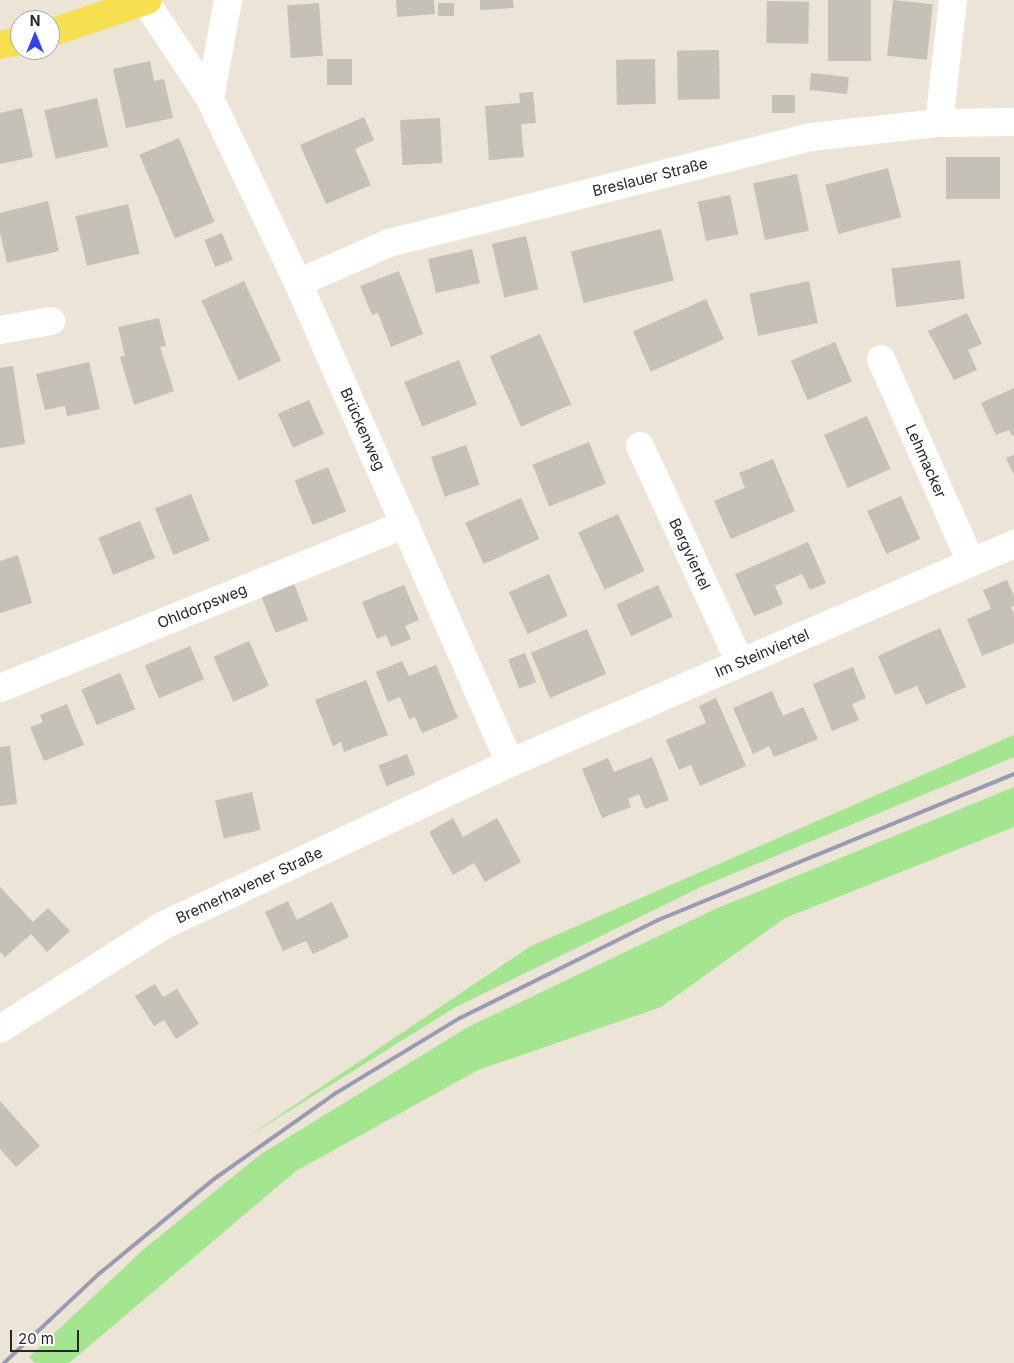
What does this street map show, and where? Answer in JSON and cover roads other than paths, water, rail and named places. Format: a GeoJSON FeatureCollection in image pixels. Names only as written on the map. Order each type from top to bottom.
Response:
{"type":"FeatureCollection","features":[{"type":"Feature","properties":{"kind":"main road"},"geometry":{"type":"LineString","coordinates":[[60,30],[147,1]]}},
{"type":"Feature","properties":{"kind":"street"},"geometry":{"type":"LineString","coordinates":[[210,99],[228,0]]}},
{"type":"Feature","properties":{"kind":"street"},"geometry":{"type":"LineString","coordinates":[[939,123],[953,0]]}},
{"type":"Feature","properties":{"kind":"street","name":"Brückenweg"},"geometry":{"type":"LineString","coordinates":[[147,1],[210,99],[298,283],[510,763]]}},
{"type":"Feature","properties":{"kind":"street","name":"Breslauer Straße"},"geometry":{"type":"LineString","coordinates":[[298,283],[389,243],[812,137],[939,123],[1014,122]]}},
{"type":"Feature","properties":{"kind":"street"},"geometry":{"type":"LineString","coordinates":[[0,330],[52,321]]}},
{"type":"Feature","properties":{"kind":"street","name":"Lehmacker"},"geometry":{"type":"LineString","coordinates":[[881,359],[971,562]]}},
{"type":"Feature","properties":{"kind":"street","name":"Bergviertel"},"geometry":{"type":"LineString","coordinates":[[640,446],[740,662]]}},
{"type":"Feature","properties":{"kind":"street","name":"Ohldorpsweg"},"geometry":{"type":"LineString","coordinates":[[0,688],[405,524]]}},
{"type":"Feature","properties":{"kind":"street","name":"Im Steinviertel"},"geometry":{"type":"LineString","coordinates":[[510,763],[1014,544]]}},
{"type":"Feature","properties":{"kind":"street","name":"Bremerhavener Straße"},"geometry":{"type":"LineString","coordinates":[[0,1029],[162,926],[510,763]]}},
{"type":"Feature","properties":{"kind":"railway"},"geometry":{"type":"LineString","coordinates":[[4,1363],[100,1273],[214,1179],[336,1093],[460,1018],[658,920],[1014,774]]}}]}
